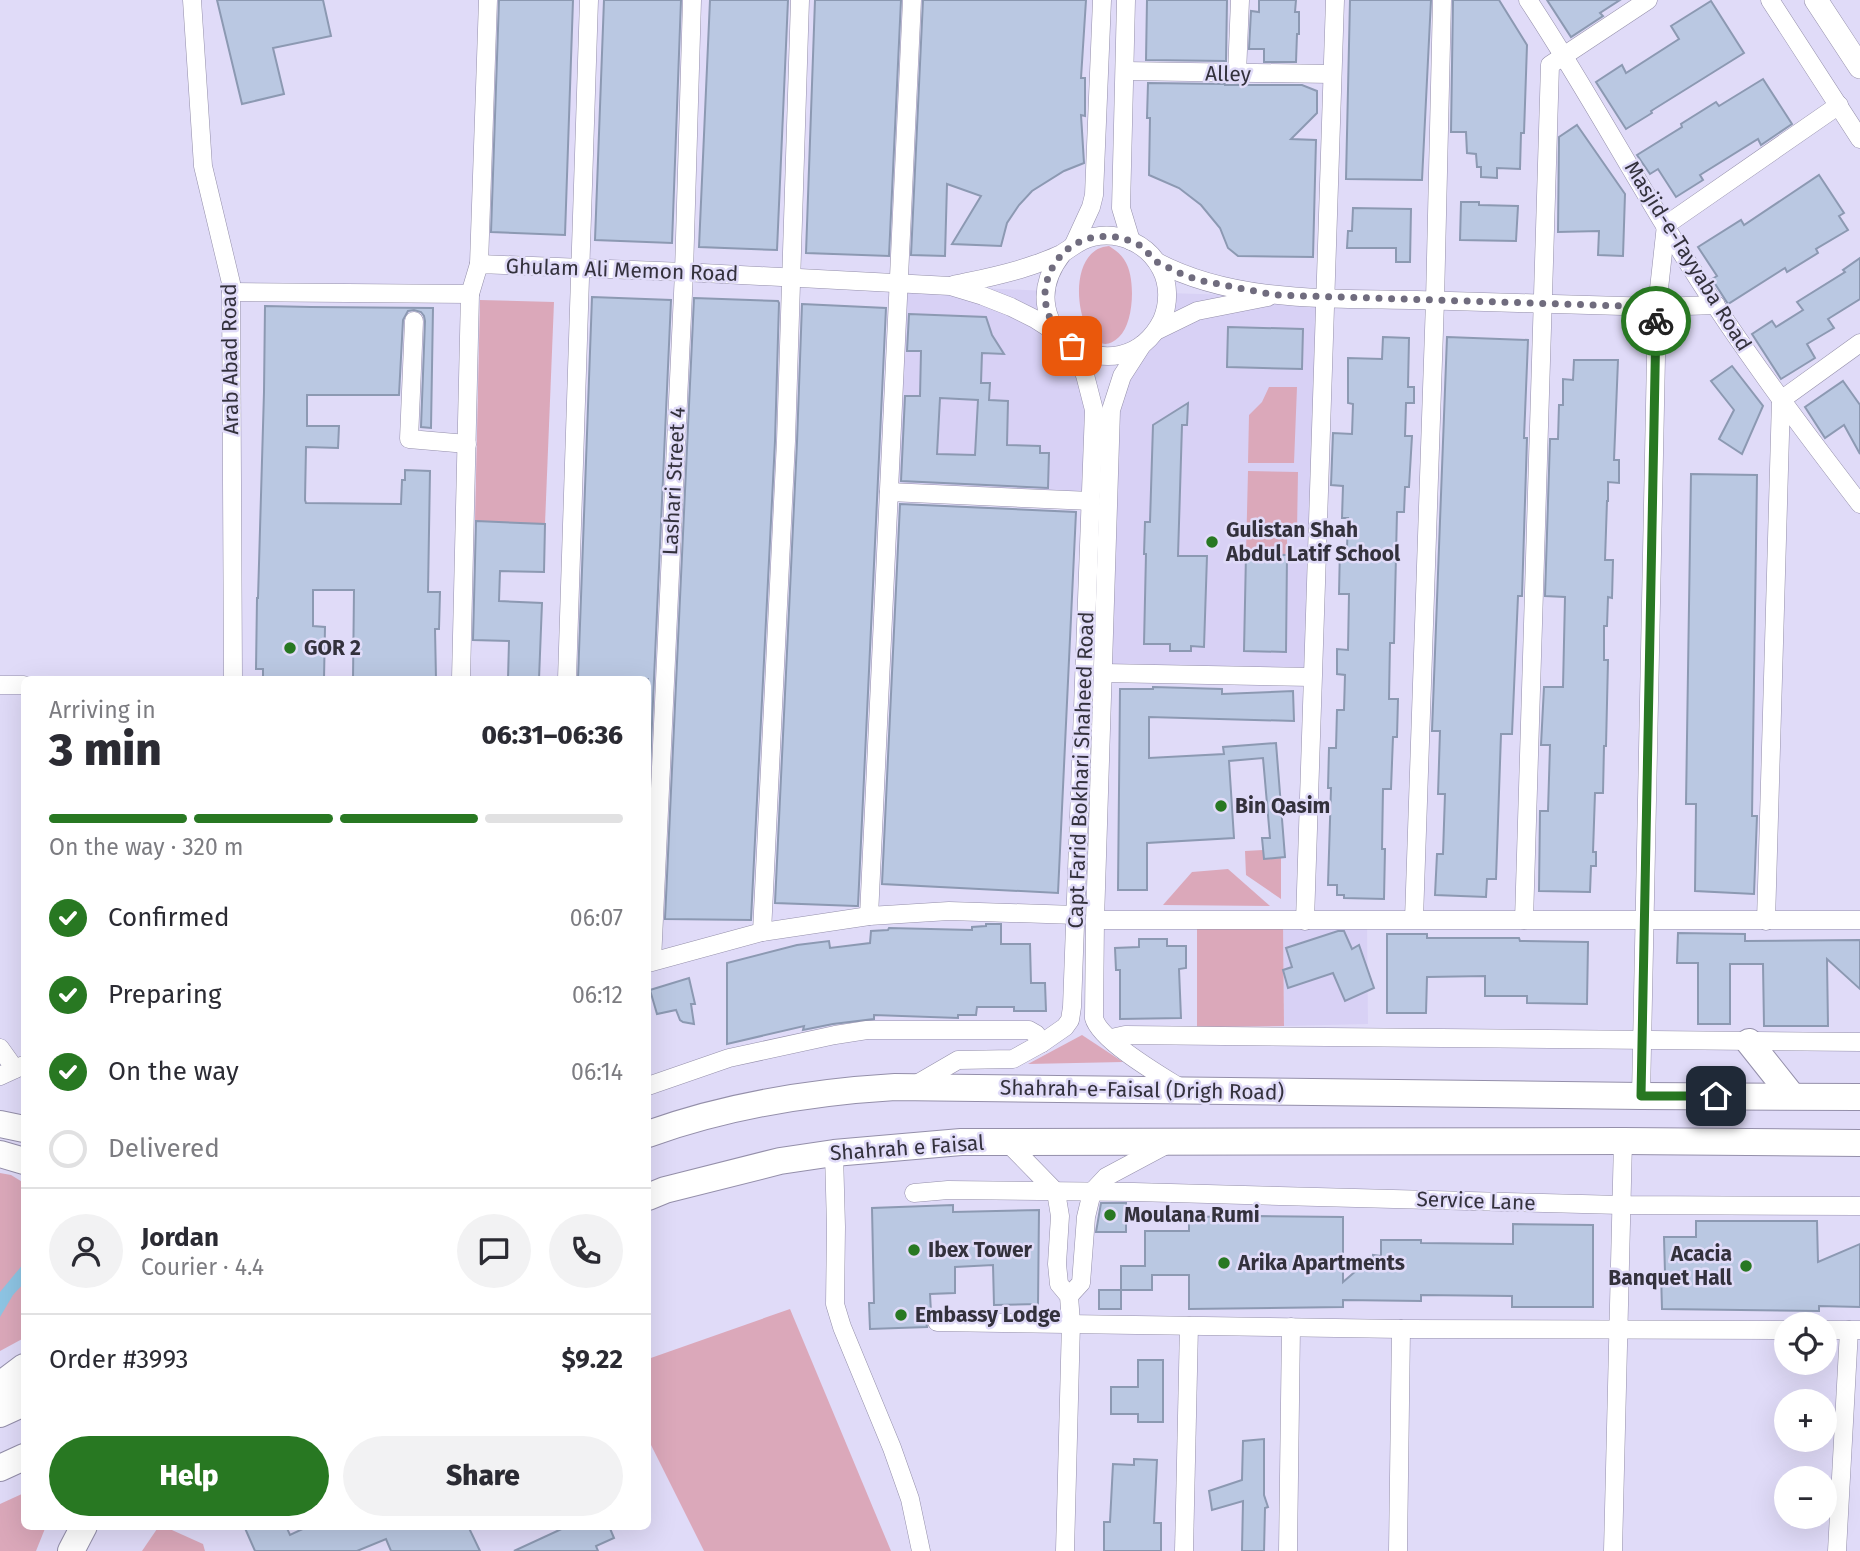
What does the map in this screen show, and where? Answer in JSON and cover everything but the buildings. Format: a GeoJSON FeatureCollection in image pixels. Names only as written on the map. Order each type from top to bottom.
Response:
{"type":"FeatureCollection","features":[{"type":"Feature","properties":{"kind":"highway"},"geometry":{"type":"LineString","coordinates":[[1749,1042],[1792,1096]]}},
{"type":"Feature","properties":{"kind":"highway","name":"Shahrah-e-Faisal (Drigh Road)"},"geometry":{"type":"LineString","coordinates":[[651,1133],[709,1115],[775,1102],[854,1090],[912,1087],[1641,1096]]}},
{"type":"Feature","properties":{"kind":"highway"},"geometry":{"type":"LineString","coordinates":[[1641,1096],[1860,1097]]}},
{"type":"Feature","properties":{"kind":"highway"},"geometry":{"type":"LineString","coordinates":[[0,1124],[21,1128]]}},
{"type":"Feature","properties":{"kind":"highway","name":"Shahrah e Faisal"},"geometry":{"type":"LineString","coordinates":[[651,1196],[780,1161],[834,1153],[961,1142],[1172,1142]]}},
{"type":"Feature","properties":{"kind":"highway"},"geometry":{"type":"LineString","coordinates":[[1172,1142],[1860,1143]]}},
{"type":"Feature","properties":{"kind":"highway"},"geometry":{"type":"LineString","coordinates":[[0,1154],[21,1160]]}},
{"type":"Feature","properties":{"kind":"highway"},"geometry":{"type":"LineString","coordinates":[[0,1385],[21,1369]]}},
{"type":"Feature","properties":{"kind":"highway"},"geometry":{"type":"LineString","coordinates":[[0,1415],[21,1404]]}},
{"type":"Feature","properties":{"kind":"highway"},"geometry":{"type":"LineString","coordinates":[[0,1468],[21,1458]]}},
{"type":"Feature","properties":{"kind":"highway"},"geometry":{"type":"LineString","coordinates":[[71,1551],[82,1530]]}},
{"type":"Feature","properties":{"kind":"main road"},"geometry":{"type":"LineString","coordinates":[[1816,0],[1860,67]]}},
{"type":"Feature","properties":{"kind":"main road"},"geometry":{"type":"LineString","coordinates":[[0,1392],[21,1388]]}},
{"type":"Feature","properties":{"kind":"street","name":"Arab Abad Road"},"geometry":{"type":"LineString","coordinates":[[192,0],[203,166],[231,283],[233,676]]}},
{"type":"Feature","properties":{"kind":"street"},"geometry":{"type":"LineString","coordinates":[[479,264],[488,0]]}},
{"type":"Feature","properties":{"kind":"street"},"geometry":{"type":"LineString","coordinates":[[567,676],[589,0]]}},
{"type":"Feature","properties":{"kind":"street","name":"Lashari Street 4"},"geometry":{"type":"LineString","coordinates":[[651,942],[684,272],[692,0]]}},
{"type":"Feature","properties":{"kind":"street"},"geometry":{"type":"LineString","coordinates":[[762,932],[786,440],[800,0]]}},
{"type":"Feature","properties":{"kind":"street"},"geometry":{"type":"LineString","coordinates":[[869,916],[912,0]]}},
{"type":"Feature","properties":{"kind":"street"},"geometry":{"type":"LineString","coordinates":[[1066,340],[1051,322],[1045,291],[1051,270],[1069,249],[1091,207],[1094,195],[1102,0]]}},
{"type":"Feature","properties":{"kind":"street"},"geometry":{"type":"LineString","coordinates":[[1126,0],[1121,208],[1131,241]]}},
{"type":"Feature","properties":{"kind":"street"},"geometry":{"type":"LineString","coordinates":[[1237,74],[1240,0]]}},
{"type":"Feature","properties":{"kind":"street"},"geometry":{"type":"LineString","coordinates":[[1305,921],[1335,0]]}},
{"type":"Feature","properties":{"kind":"street"},"geometry":{"type":"LineString","coordinates":[[1414,919],[1443,0]]}},
{"type":"Feature","properties":{"kind":"street","name":"Masjid-e-Tayyaba Road"},"geometry":{"type":"LineString","coordinates":[[1528,0],[1565,56],[1688,263],[1781,400],[1860,504]]}},
{"type":"Feature","properties":{"kind":"street"},"geometry":{"type":"LineString","coordinates":[[1524,920],[1550,65],[1648,0]]}},
{"type":"Feature","properties":{"kind":"street"},"geometry":{"type":"LineString","coordinates":[[1770,0],[1860,139]]}},
{"type":"Feature","properties":{"kind":"street","name":"Alley"},"geometry":{"type":"LineString","coordinates":[[1125,71],[1331,74]]}},
{"type":"Feature","properties":{"kind":"street"},"geometry":{"type":"LineString","coordinates":[[1641,1096],[1657,307],[1666,225],[1839,105]]}},
{"type":"Feature","properties":{"kind":"street"},"geometry":{"type":"LineString","coordinates":[[950,286],[1037,264],[1093,237],[1112,236],[1141,246],[1157,262],[1198,280],[1275,295],[1657,307],[1717,305]]}},
{"type":"Feature","properties":{"kind":"street"},"geometry":{"type":"LineString","coordinates":[[950,286],[1011,307],[1035,319],[1088,354],[1125,354],[1142,345],[1156,331],[1165,313],[1166,282],[1157,262]]}},
{"type":"Feature","properties":{"kind":"street","name":"Ghulam Ali Memon Road"},"geometry":{"type":"LineString","coordinates":[[461,676],[470,294],[479,264],[950,286]]}},
{"type":"Feature","properties":{"kind":"street"},"geometry":{"type":"LineString","coordinates":[[231,292],[470,294]]}},
{"type":"Feature","properties":{"kind":"street"},"geometry":{"type":"LineString","coordinates":[[1156,331],[1197,311],[1275,295]]}},
{"type":"Feature","properties":{"kind":"street"},"geometry":{"type":"LineString","coordinates":[[414,321],[409,439],[467,444]]}},
{"type":"Feature","properties":{"kind":"street","name":"Capt Farid Bokhari Shaheed Road"},"geometry":{"type":"LineString","coordinates":[[912,1087],[958,1060],[1013,1059],[1042,1043],[1065,1027],[1070,1020],[1094,410],[1085,375],[1066,340]]}},
{"type":"Feature","properties":{"kind":"street"},"geometry":{"type":"LineString","coordinates":[[1766,921],[1781,400],[1860,343]]}},
{"type":"Feature","properties":{"kind":"street","name":"Capt Farid Bokhari Shaheed Road"},"geometry":{"type":"LineString","coordinates":[[1142,345],[1122,376],[1111,410],[1094,1018],[1100,1030],[1112,1041],[1187,1091]]}},
{"type":"Feature","properties":{"kind":"street"},"geometry":{"type":"LineString","coordinates":[[889,492],[1091,501]]}},
{"type":"Feature","properties":{"kind":"street"},"geometry":{"type":"LineString","coordinates":[[1104,673],[1312,677]]}},
{"type":"Feature","properties":{"kind":"street"},"geometry":{"type":"LineString","coordinates":[[0,685],[21,685]]}},
{"type":"Feature","properties":{"kind":"street"},"geometry":{"type":"LineString","coordinates":[[651,962],[762,932],[869,916],[950,911],[1076,915]]}},
{"type":"Feature","properties":{"kind":"street"},"geometry":{"type":"LineString","coordinates":[[1095,920],[1860,920]]}},
{"type":"Feature","properties":{"kind":"street"},"geometry":{"type":"LineString","coordinates":[[651,1085],[729,1058],[867,1030],[1029,1030],[1036,1034],[1042,1043]]}},
{"type":"Feature","properties":{"kind":"street"},"geometry":{"type":"LineString","coordinates":[[1112,1041],[1125,1035],[1282,1035],[1860,1042]]}},
{"type":"Feature","properties":{"kind":"street"},"geometry":{"type":"LineString","coordinates":[[0,1048],[13,1070]]}},
{"type":"Feature","properties":{"kind":"street"},"geometry":{"type":"LineString","coordinates":[[1613,1551],[1623,1141]]}},
{"type":"Feature","properties":{"kind":"street"},"geometry":{"type":"LineString","coordinates":[[1007,1142],[1056,1192],[1060,1216],[1057,1264],[1059,1284],[1069,1296],[1071,1323],[1065,1551]]}},
{"type":"Feature","properties":{"kind":"street"},"geometry":{"type":"LineString","coordinates":[[1069,1296],[1080,1283],[1086,1217],[1092,1192],[1106,1177],[1172,1142]]}},
{"type":"Feature","properties":{"kind":"street"},"geometry":{"type":"LineString","coordinates":[[834,1153],[835,1304],[910,1499],[921,1551]]}},
{"type":"Feature","properties":{"kind":"street","name":"Service Lane"},"geometry":{"type":"LineString","coordinates":[[914,1193],[948,1190],[1196,1192],[1621,1205],[1860,1206]]}},
{"type":"Feature","properties":{"kind":"street"},"geometry":{"type":"LineString","coordinates":[[937,1322],[1401,1329],[1774,1330]]}},
{"type":"Feature","properties":{"kind":"street"},"geometry":{"type":"LineString","coordinates":[[1184,1551],[1189,1326]]}},
{"type":"Feature","properties":{"kind":"street"},"geometry":{"type":"LineString","coordinates":[[1288,1551],[1291,1327]]}},
{"type":"Feature","properties":{"kind":"street"},"geometry":{"type":"LineString","coordinates":[[1398,1551],[1401,1329]]}},
{"type":"Feature","properties":{"kind":"street"},"geometry":{"type":"LineString","coordinates":[[1837,1551],[1854,1330]]}},
{"type":"Feature","properties":{"kind":"shaded area"},"geometry":{"type":"Polygon","coordinates":[[[1109,246],[1122,256],[1129,269],[1132,300],[1124,330],[1119,337],[1106,344],[1094,339],[1086,326],[1080,307],[1079,286],[1083,267],[1093,253],[1109,246]]]}},
{"type":"Feature","properties":{"kind":"shaded area"},"geometry":{"type":"Polygon","coordinates":[[[899,284],[1045,291],[1085,375],[1091,501],[889,492],[899,284]]]}},
{"type":"Feature","properties":{"kind":"shaded area","name":"Gulistan Shah Abdul Latif School"},"geometry":{"type":"Polygon","coordinates":[[[1167,293],[1326,298],[1312,677],[1104,673],[1111,410],[1167,293]]]}},
{"type":"Feature","properties":{"kind":"shaded area"},"geometry":{"type":"Polygon","coordinates":[[[480,300],[554,302],[545,524],[475,521],[480,300]]]}},
{"type":"Feature","properties":{"kind":"shaded area"},"geometry":{"type":"Polygon","coordinates":[[[1269,387],[1297,387],[1294,463],[1248,463],[1249,415],[1262,402],[1269,387]]]}},
{"type":"Feature","properties":{"kind":"shaded area"},"geometry":{"type":"Polygon","coordinates":[[[1248,471],[1298,472],[1297,531],[1287,531],[1287,555],[1246,554],[1248,471]]]}},
{"type":"Feature","properties":{"kind":"shaded area"},"geometry":{"type":"Polygon","coordinates":[[[1263,850],[1264,859],[1281,858],[1281,899],[1246,875],[1245,851],[1263,850]]]}},
{"type":"Feature","properties":{"kind":"shaded area"},"geometry":{"type":"Polygon","coordinates":[[[1228,869],[1270,906],[1163,905],[1192,872],[1228,869]]]}},
{"type":"Feature","properties":{"kind":"shaded area"},"geometry":{"type":"Polygon","coordinates":[[[1197,920],[1283,921],[1284,1026],[1197,1027],[1197,920]]]}},
{"type":"Feature","properties":{"kind":"shaded area"},"geometry":{"type":"Polygon","coordinates":[[[1367,920],[1368,1024],[1284,1026],[1283,921],[1367,920]]]}},
{"type":"Feature","properties":{"kind":"shaded area"},"geometry":{"type":"Polygon","coordinates":[[[1082,1035],[1123,1062],[1028,1064],[1082,1035]]]}},
{"type":"Feature","properties":{"kind":"shaded area"},"geometry":{"type":"Polygon","coordinates":[[[0,1173],[11,1175],[21,1181],[21,1340],[0,1351],[0,1173]]]}},
{"type":"Feature","properties":{"kind":"shaded area"},"geometry":{"type":"Polygon","coordinates":[[[790,1309],[891,1551],[704,1551],[651,1445],[651,1358],[790,1309]]]}},
{"type":"Feature","properties":{"kind":"shaded area"},"geometry":{"type":"Polygon","coordinates":[[[21,1494],[21,1530],[44,1530],[36,1551],[0,1551],[0,1504],[21,1494]]]}},
{"type":"Feature","properties":{"kind":"shaded area"},"geometry":{"type":"Polygon","coordinates":[[[156,1530],[172,1530],[203,1544],[205,1551],[142,1551],[156,1530]]]}},
{"type":"Feature","properties":{"kind":"water"},"geometry":{"type":"Polygon","coordinates":[[[21,1267],[21,1286],[0,1317],[0,1292],[21,1267]]]}},
{"type":"Feature","properties":{"kind":"way so far"},"geometry":{"type":"LineString","coordinates":[[1072,346],[1051,322],[1046,306],[1048,277],[1054,264],[1074,244],[1093,237],[1112,236],[1141,246],[1157,262],[1198,280],[1275,295],[1657,307],[1656,321]]}},
{"type":"Feature","properties":{"kind":"place","name":"Gulistan Shah Abdul Latif School"},"geometry":{"type":"Point","coordinates":[1212,542]}},
{"type":"Feature","properties":{"kind":"place","name":"GOR 2"},"geometry":{"type":"Point","coordinates":[290,648]}},
{"type":"Feature","properties":{"kind":"place","name":"Bin Qasim"},"geometry":{"type":"Point","coordinates":[1221,806]}},
{"type":"Feature","properties":{"kind":"place","name":"Moulana Rumi"},"geometry":{"type":"Point","coordinates":[1110,1215]}},
{"type":"Feature","properties":{"kind":"place","name":"Ibex Tower"},"geometry":{"type":"Point","coordinates":[914,1250]}},
{"type":"Feature","properties":{"kind":"place","name":"Arika Apartments"},"geometry":{"type":"Point","coordinates":[1224,1263]}},
{"type":"Feature","properties":{"kind":"place","name":"Acacia Banquet Hall"},"geometry":{"type":"Point","coordinates":[1746,1266]}},
{"type":"Feature","properties":{"kind":"place","name":"Embassy Lodge"},"geometry":{"type":"Point","coordinates":[901,1315]}},
{"type":"Feature","properties":{"kind":"route"},"geometry":{"type":"LineString","coordinates":[[1656,321],[1641,1096],[1716,1096]]}}]}
